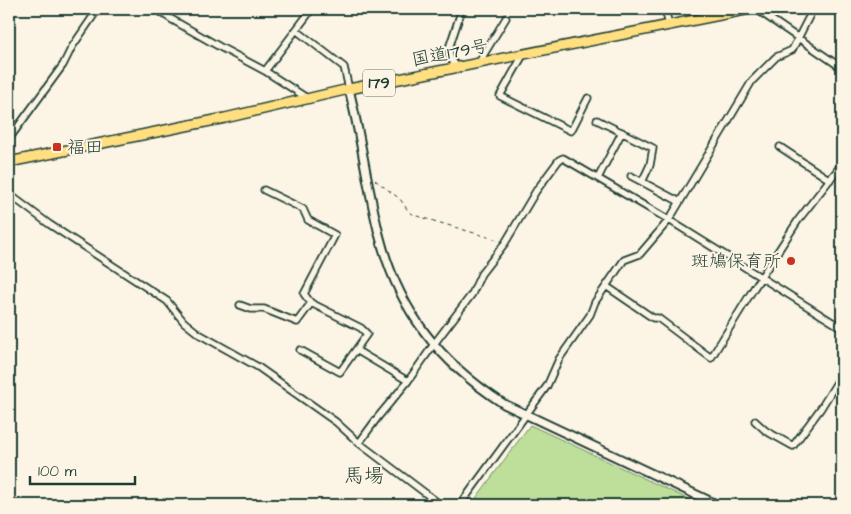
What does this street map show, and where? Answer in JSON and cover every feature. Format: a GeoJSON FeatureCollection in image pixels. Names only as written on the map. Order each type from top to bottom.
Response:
{"type":"FeatureCollection","features":[{"type":"Feature","properties":{"kind":"highway","name":"国道179号"},"geometry":{"type":"LineString","coordinates":[[9,162],[216,120],[349,89],[750,9]]}},
{"type":"Feature","properties":{"kind":"street"},"geometry":{"type":"LineString","coordinates":[[9,139],[63,65],[72,47],[98,9]]}},
{"type":"Feature","properties":{"kind":"street"},"geometry":{"type":"LineString","coordinates":[[156,9],[307,98]]}},
{"type":"Feature","properties":{"kind":"street"},"geometry":{"type":"LineString","coordinates":[[264,71],[312,9]]}},
{"type":"Feature","properties":{"kind":"street"},"geometry":{"type":"LineString","coordinates":[[458,68],[450,58],[449,48],[462,9]]}},
{"type":"Feature","properties":{"kind":"street"},"geometry":{"type":"LineString","coordinates":[[664,9],[669,26]]}},
{"type":"Feature","properties":{"kind":"street"},"geometry":{"type":"LineString","coordinates":[[756,9],[842,68]]}},
{"type":"Feature","properties":{"kind":"street"},"geometry":{"type":"LineString","coordinates":[[460,505],[547,386],[559,358],[590,315],[595,302],[624,260],[640,254],[669,220],[752,81],[776,57],[792,50],[813,9]]}},
{"type":"Feature","properties":{"kind":"street"},"geometry":{"type":"LineString","coordinates":[[478,64],[506,18]]}},
{"type":"Feature","properties":{"kind":"street"},"geometry":{"type":"LineString","coordinates":[[296,30],[344,67],[379,235],[394,280],[406,304],[434,344],[459,372],[481,390],[525,415],[718,505]]}},
{"type":"Feature","properties":{"kind":"street"},"geometry":{"type":"LineString","coordinates":[[523,55],[500,96],[571,131],[588,98]]}},
{"type":"Feature","properties":{"kind":"street"},"geometry":{"type":"LineString","coordinates":[[597,120],[653,148],[650,165],[642,182]]}},
{"type":"Feature","properties":{"kind":"street"},"geometry":{"type":"LineString","coordinates":[[598,178],[622,132]]}},
{"type":"Feature","properties":{"kind":"street"},"geometry":{"type":"LineString","coordinates":[[780,147],[830,180]]}},
{"type":"Feature","properties":{"kind":"street"},"geometry":{"type":"LineString","coordinates":[[359,442],[408,381],[472,294],[478,278],[505,243],[536,191],[559,160],[563,158],[669,220],[842,328]]}},
{"type":"Feature","properties":{"kind":"street"},"geometry":{"type":"LineString","coordinates":[[606,286],[653,318],[658,318],[711,358],[760,277],[799,219],[842,164]]}},
{"type":"Feature","properties":{"kind":"street"},"geometry":{"type":"LineString","coordinates":[[631,176],[680,202]]}},
{"type":"Feature","properties":{"kind":"street"},"geometry":{"type":"LineString","coordinates":[[264,190],[303,210],[308,220],[335,235],[304,294],[311,303],[361,328],[367,334],[340,372],[300,350]]}},
{"type":"Feature","properties":{"kind":"street"},"geometry":{"type":"LineString","coordinates":[[9,194],[49,224],[168,301],[184,322],[200,334],[258,367],[336,422],[441,505]]}},
{"type":"Feature","properties":{"kind":"street"},"geometry":{"type":"LineString","coordinates":[[240,305],[251,309],[264,309],[297,322],[311,303]]}},
{"type":"Feature","properties":{"kind":"street"},"geometry":{"type":"LineString","coordinates":[[356,350],[408,381]]}},
{"type":"Feature","properties":{"kind":"street"},"geometry":{"type":"LineString","coordinates":[[755,421],[766,431],[793,446],[821,408],[842,374]]}},
{"type":"Feature","properties":{"kind":"path"},"geometry":{"type":"LineString","coordinates":[[367,179],[376,180],[400,199],[409,212],[417,216],[505,243]]}},
{"type":"Feature","properties":{"kind":"green space"},"geometry":{"type":"Polygon","coordinates":[[[530,425],[701,505],[471,505],[530,425]]]}},
{"type":"Feature","properties":{"kind":"place","name":"福田"},"geometry":{"type":"Point","coordinates":[57,147]}},
{"type":"Feature","properties":{"kind":"place","name":"斑鳩保育所"},"geometry":{"type":"Point","coordinates":[791,261]}},
{"type":"Feature","properties":{"kind":"district","name":"馬場"},"geometry":{"type":"Point","coordinates":[364,476]}}]}
